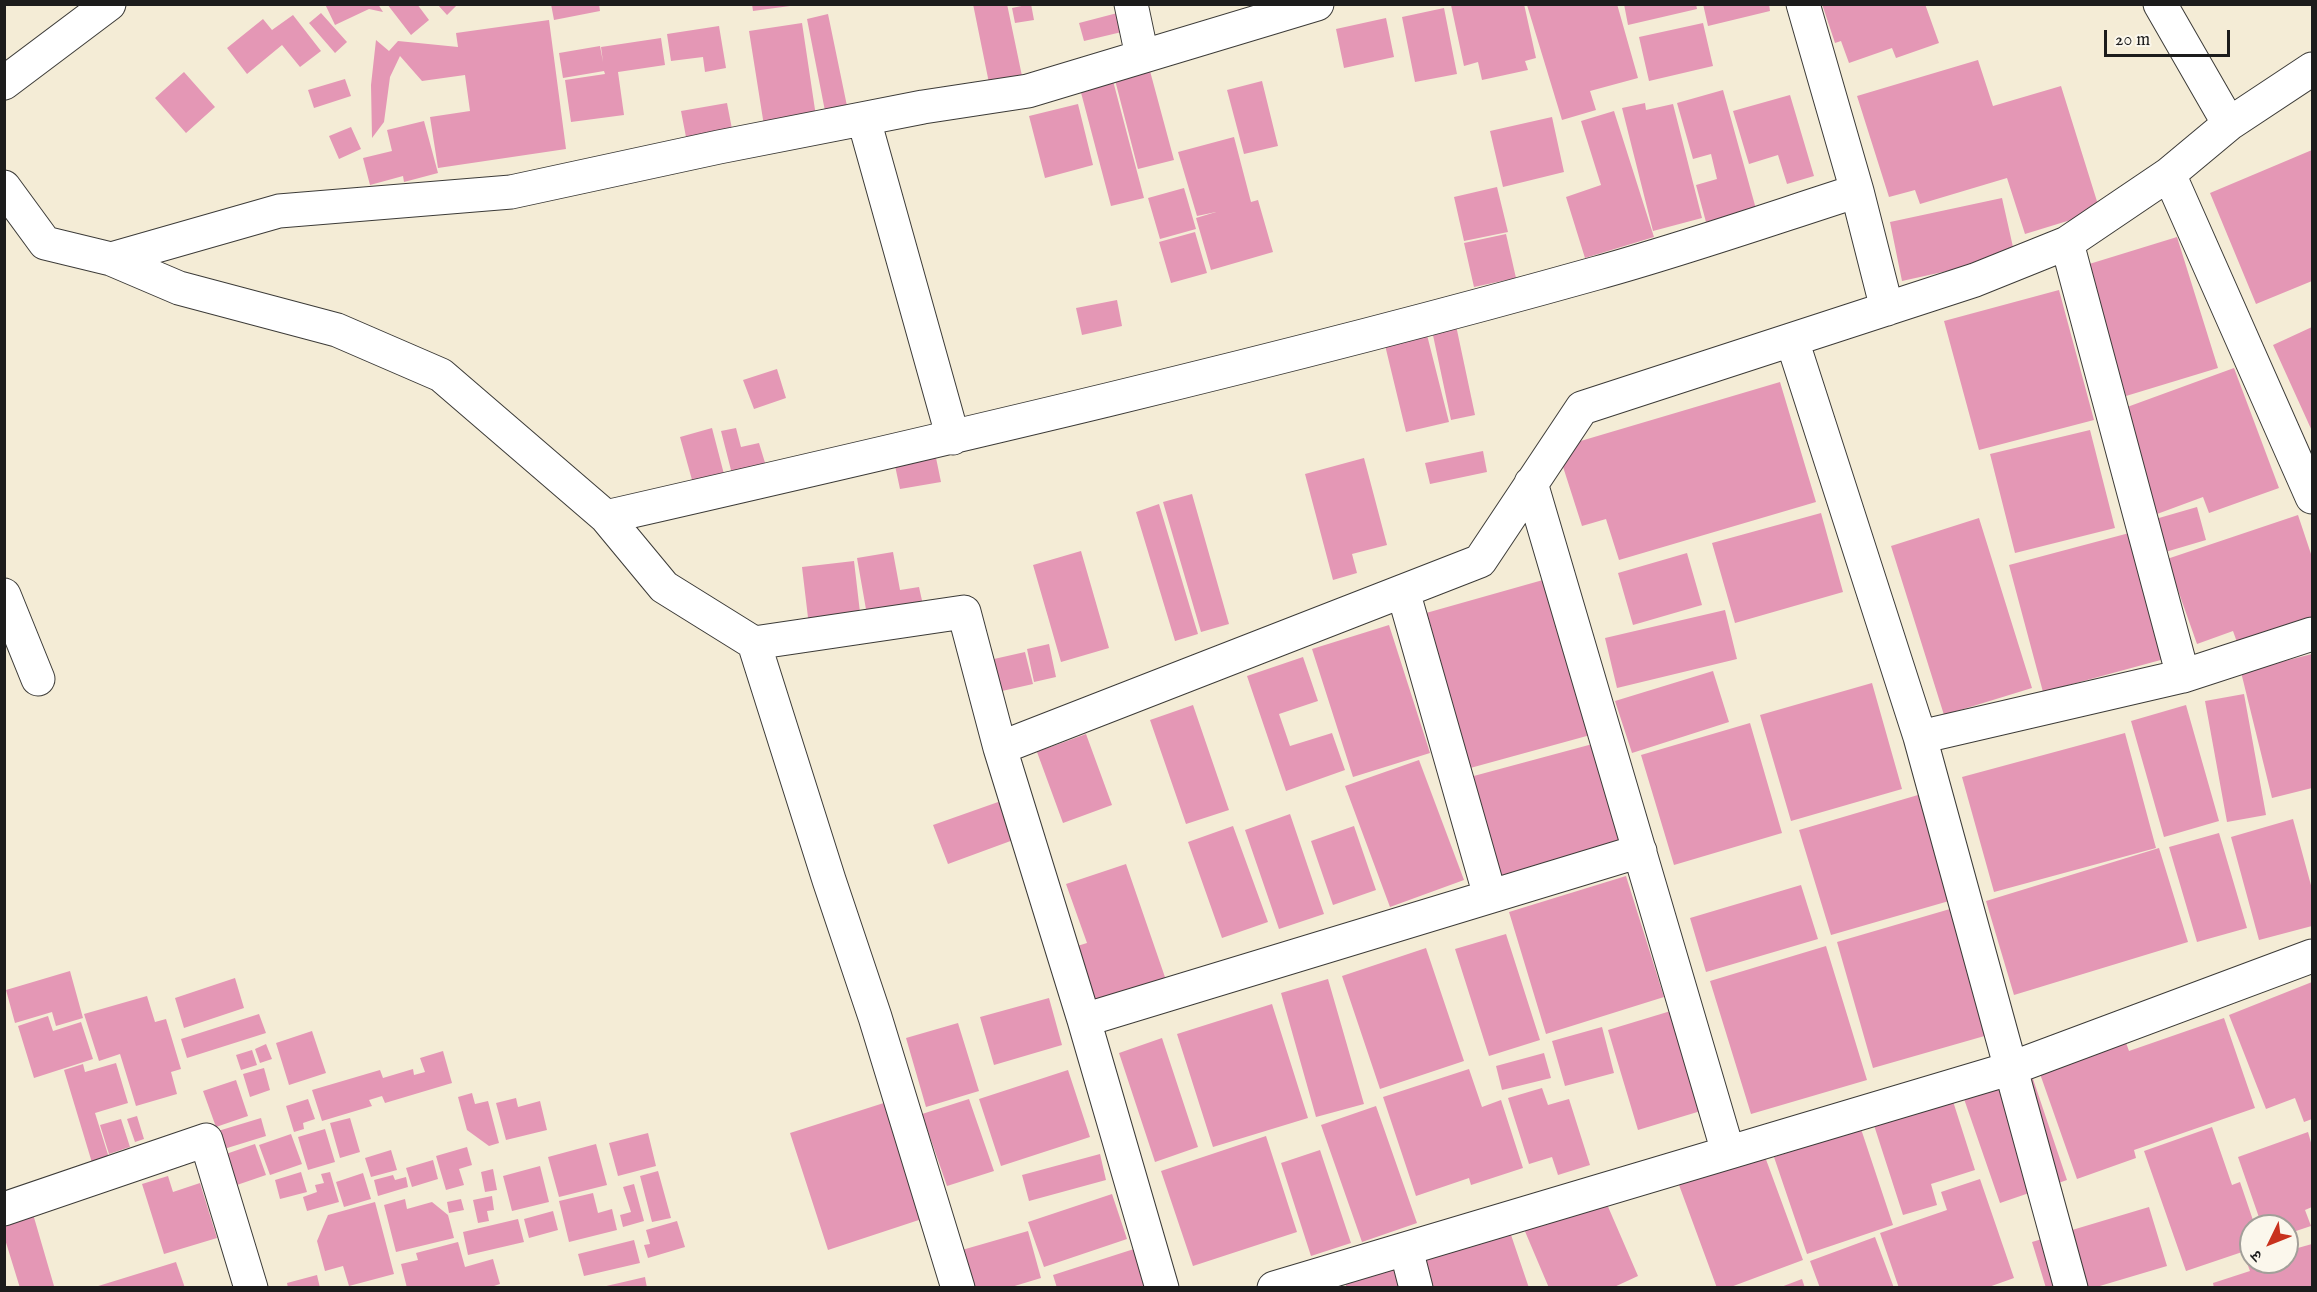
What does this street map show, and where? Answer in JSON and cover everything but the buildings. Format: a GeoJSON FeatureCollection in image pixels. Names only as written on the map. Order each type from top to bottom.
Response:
{"type":"FeatureCollection","features":[{"type":"Feature","properties":{"kind":"street"},"geometry":{"type":"LineString","coordinates":[[4,83],[109,4]]}},
{"type":"Feature","properties":{"kind":"street"},"geometry":{"type":"LineString","coordinates":[[1131,4],[1142,56]]}},
{"type":"Feature","properties":{"kind":"street"},"geometry":{"type":"LineString","coordinates":[[111,258],[279,211],[511,192],[719,147],[923,107],[1028,91],[1317,4]]}},
{"type":"Feature","properties":{"kind":"street"},"geometry":{"type":"LineString","coordinates":[[1803,4],[1857,191],[1887,309]]}},
{"type":"Feature","properties":{"kind":"street"},"geometry":{"type":"LineString","coordinates":[[2160,4],[2229,124]]}},
{"type":"Feature","properties":{"kind":"street"},"geometry":{"type":"LineString","coordinates":[[1000,748],[1480,561],[1582,408],[1975,280],[2067,243],[2169,174],[2229,124],[2313,69]]}},
{"type":"Feature","properties":{"kind":"street"},"geometry":{"type":"LineString","coordinates":[[864,120],[953,438]]}},
{"type":"Feature","properties":{"kind":"street"},"geometry":{"type":"LineString","coordinates":[[2169,174],[2313,497]]}},
{"type":"Feature","properties":{"kind":"street"},"geometry":{"type":"LineString","coordinates":[[4,187],[45,243],[111,258],[179,288],[337,330],[441,375],[606,517],[664,587],[754,643],[964,612],[1000,748],[1084,1020],[1162,1287]]}},
{"type":"Feature","properties":{"kind":"street"},"geometry":{"type":"LineString","coordinates":[[606,517],[953,438],[1236,369],[1599,273],[1857,191]]}},
{"type":"Feature","properties":{"kind":"street"},"geometry":{"type":"LineString","coordinates":[[2067,243],[2183,676]]}},
{"type":"Feature","properties":{"kind":"street"},"geometry":{"type":"LineString","coordinates":[[1792,340],[1920,737],[2071,1287]]}},
{"type":"Feature","properties":{"kind":"street"},"geometry":{"type":"LineString","coordinates":[[1532,483],[1728,1152]]}},
{"type":"Feature","properties":{"kind":"street"},"geometry":{"type":"LineString","coordinates":[[1403,591],[1491,896]]}},
{"type":"Feature","properties":{"kind":"street"},"geometry":{"type":"LineString","coordinates":[[4,595],[38,679]]}},
{"type":"Feature","properties":{"kind":"street"},"geometry":{"type":"LineString","coordinates":[[1920,737],[2183,676],[2313,634]]}},
{"type":"Feature","properties":{"kind":"street"},"geometry":{"type":"LineString","coordinates":[[754,643],[875,1017],[958,1287]]}},
{"type":"Feature","properties":{"kind":"street"},"geometry":{"type":"LineString","coordinates":[[1084,1020],[1640,851]]}},
{"type":"Feature","properties":{"kind":"street"},"geometry":{"type":"LineString","coordinates":[[1274,1287],[2012,1068],[2313,956]]}},
{"type":"Feature","properties":{"kind":"street"},"geometry":{"type":"LineString","coordinates":[[4,1209],[206,1140],[251,1287]]}},
{"type":"Feature","properties":{"kind":"street"},"geometry":{"type":"LineString","coordinates":[[1406,1249],[1416,1287]]}}]}
